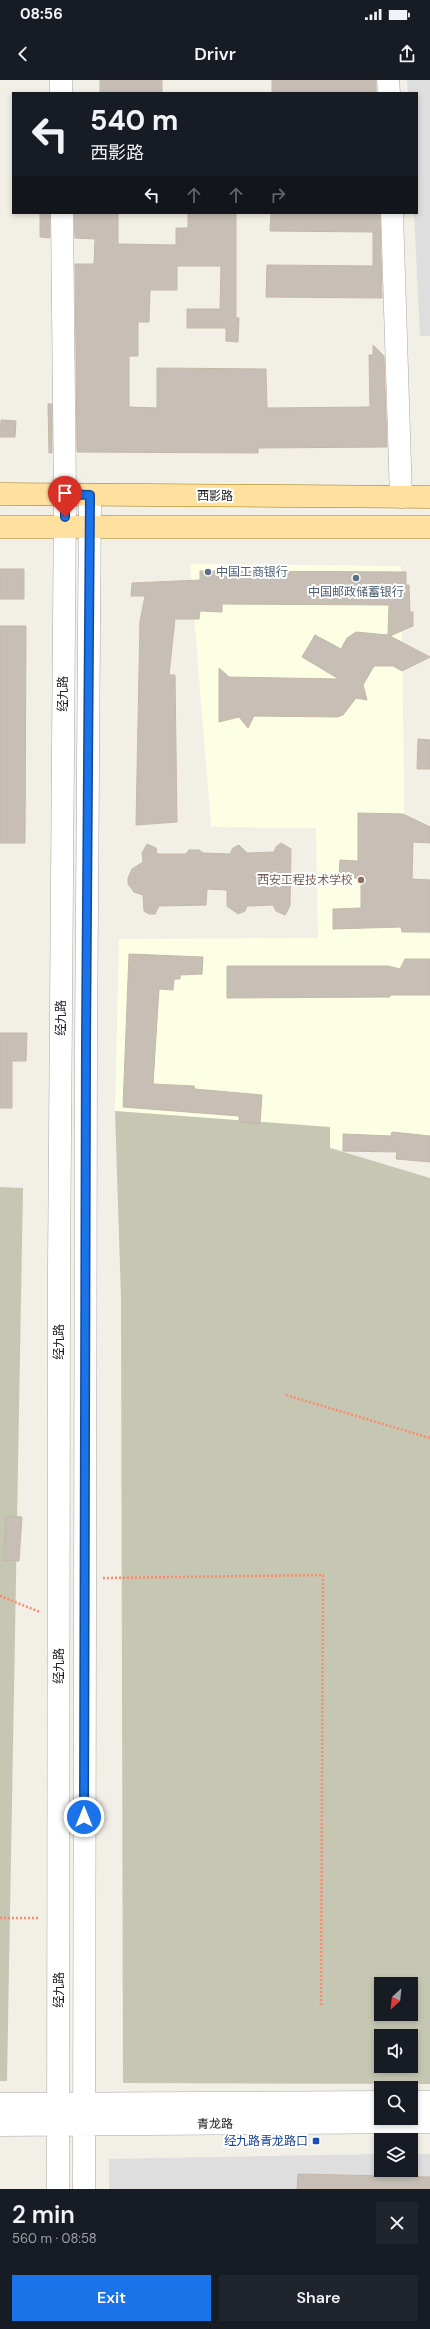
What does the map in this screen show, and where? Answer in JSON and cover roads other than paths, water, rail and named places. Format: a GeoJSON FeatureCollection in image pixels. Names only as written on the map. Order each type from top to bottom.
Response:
{"type":"FeatureCollection","features":[{"type":"Feature","properties":{"kind":"main road","name":"西影路"},"geometry":{"type":"LineString","coordinates":[[0,494],[430,497]]}},
{"type":"Feature","properties":{"kind":"main road"},"geometry":{"type":"LineString","coordinates":[[0,528],[430,527]]}},
{"type":"Feature","properties":{"kind":"street"},"geometry":{"type":"LineString","coordinates":[[60,80],[61,92]]}},
{"type":"Feature","properties":{"kind":"street"},"geometry":{"type":"LineString","coordinates":[[388,80],[389,92]]}},
{"type":"Feature","properties":{"kind":"street","name":"经九路"},"geometry":{"type":"LineString","coordinates":[[58,2189],[59,1267],[65,528],[62,214]]}},
{"type":"Feature","properties":{"kind":"street"},"geometry":{"type":"LineString","coordinates":[[392,214],[401,497]]}},
{"type":"Feature","properties":{"kind":"street","name":"经九路"},"geometry":{"type":"LineString","coordinates":[[84,2189],[86,1044],[90,495]]}},
{"type":"Feature","properties":{"kind":"street","name":"青龙路"},"geometry":{"type":"LineString","coordinates":[[0,2104],[374,2102]]}},
{"type":"Feature","properties":{"kind":"street"},"geometry":{"type":"LineString","coordinates":[[418,2102],[430,2102]]}},
{"type":"Feature","properties":{"kind":"street","name":"青龙路"},"geometry":{"type":"LineString","coordinates":[[0,2126],[430,2122]]}},
{"type":"Feature","properties":{"kind":"place","name":"中国工商银行"},"geometry":{"type":"Point","coordinates":[208,572]}},
{"type":"Feature","properties":{"kind":"place","name":"中国邮政储蓄银行"},"geometry":{"type":"Point","coordinates":[356,578]}},
{"type":"Feature","properties":{"kind":"place","name":"西安工程技术学校"},"geometry":{"type":"Point","coordinates":[361,880]}},
{"type":"Feature","properties":{"kind":"place","name":"经九路青龙路口"},"geometry":{"type":"Point","coordinates":[316,2141]}}]}
